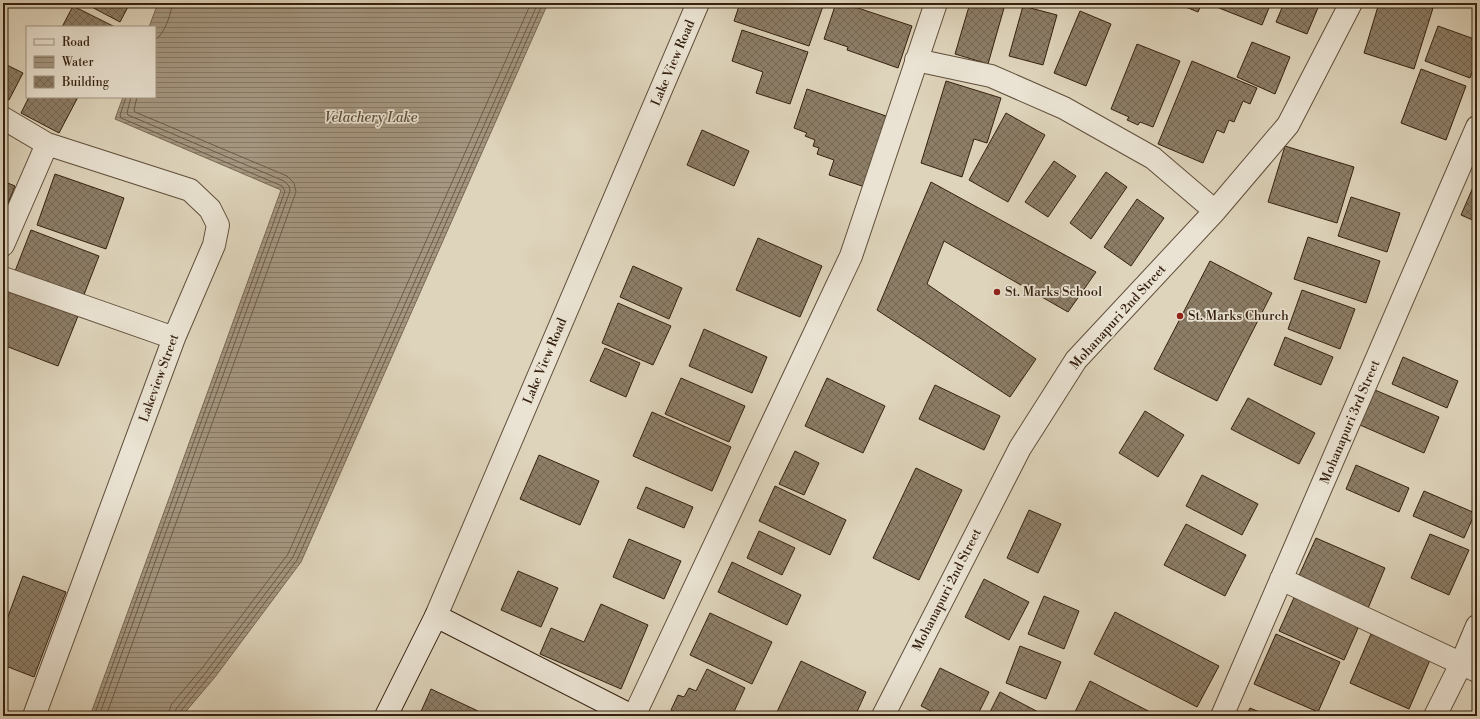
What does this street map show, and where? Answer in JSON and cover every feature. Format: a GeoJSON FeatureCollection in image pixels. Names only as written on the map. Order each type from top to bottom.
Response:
{"type":"FeatureCollection","features":[{"type":"Feature","properties":{"kind":"street","name":"Lake View Road"},"geometry":{"type":"LineString","coordinates":[[386,716],[436,616],[698,3]]}},
{"type":"Feature","properties":{"kind":"street"},"geometry":{"type":"LineString","coordinates":[[436,616],[633,716],[850,256],[936,3]]}},
{"type":"Feature","properties":{"kind":"street","name":"Mohanapuri 2nd Street"},"geometry":{"type":"LineString","coordinates":[[883,716],[1020,448],[1076,360],[1215,211],[1288,125],[1351,3]]}},
{"type":"Feature","properties":{"kind":"street"},"geometry":{"type":"LineString","coordinates":[[916,60],[991,76],[1064,108],[1153,158],[1215,211]]}},
{"type":"Feature","properties":{"kind":"street","name":"Lakeview Street"},"geometry":{"type":"LineString","coordinates":[[3,118],[47,144],[190,190],[210,209],[218,225],[214,245],[174,338],[34,716]]}},
{"type":"Feature","properties":{"kind":"street","name":"Mohanapuri 3rd Street"},"geometry":{"type":"LineString","coordinates":[[1222,716],[1477,127]]}},
{"type":"Feature","properties":{"kind":"street"},"geometry":{"type":"LineString","coordinates":[[3,245],[47,144]]}},
{"type":"Feature","properties":{"kind":"street"},"geometry":{"type":"LineString","coordinates":[[3,278],[174,338]]}},
{"type":"Feature","properties":{"kind":"street"},"geometry":{"type":"LineString","coordinates":[[1281,579],[1469,667]]}},
{"type":"Feature","properties":{"kind":"street"},"geometry":{"type":"LineString","coordinates":[[1435,716],[1469,667],[1477,626]]}},
{"type":"Feature","properties":{"kind":"water","name":"Velachery Lake"},"geometry":{"type":"Polygon","coordinates":[[[158,3],[548,3],[301,562],[215,677],[182,716],[90,716],[281,190],[115,119],[123,98],[156,98],[156,26],[149,26],[158,3]]]}},
{"type":"Feature","properties":{"kind":"building"},"geometry":{"type":"Polygon","coordinates":[[[84,3],[130,3],[120,22],[84,3]]]}},
{"type":"Feature","properties":{"kind":"building"},"geometry":{"type":"Polygon","coordinates":[[[740,3],[815,3],[823,6],[809,46],[734,21],[740,3]]]}},
{"type":"Feature","properties":{"kind":"building"},"geometry":{"type":"Polygon","coordinates":[[[836,3],[843,3],[912,26],[898,68],[847,50],[848,47],[824,39],[836,3]]]}},
{"type":"Feature","properties":{"kind":"building"},"geometry":{"type":"Polygon","coordinates":[[[970,3],[985,3],[1004,8],[988,64],[955,54],[970,3]]]}},
{"type":"Feature","properties":{"kind":"building"},"geometry":{"type":"Polygon","coordinates":[[[1176,3],[1202,3],[1198,12],[1176,3]]]}},
{"type":"Feature","properties":{"kind":"building"},"geometry":{"type":"Polygon","coordinates":[[[1215,3],[1271,3],[1262,25],[1214,6],[1215,3]]]}},
{"type":"Feature","properties":{"kind":"building"},"geometry":{"type":"Polygon","coordinates":[[[1284,3],[1320,3],[1307,34],[1276,22],[1284,3]]]}},
{"type":"Feature","properties":{"kind":"building"},"geometry":{"type":"Polygon","coordinates":[[[1379,3],[1416,3],[1433,8],[1414,69],[1364,53],[1379,3]]]}},
{"type":"Feature","properties":{"kind":"building"},"geometry":{"type":"Polygon","coordinates":[[[73,6],[113,26],[63,26],[73,6]]]}},
{"type":"Feature","properties":{"kind":"building"},"geometry":{"type":"Polygon","coordinates":[[[1023,6],[1057,15],[1043,65],[1009,56],[1023,6]]]}},
{"type":"Feature","properties":{"kind":"building"},"geometry":{"type":"Polygon","coordinates":[[[1080,11],[1111,24],[1086,86],[1054,73],[1080,11]]]}},
{"type":"Feature","properties":{"kind":"building"},"geometry":{"type":"Polygon","coordinates":[[[1438,26],[1477,40],[1477,60],[1470,78],[1425,61],[1438,26]]]}},
{"type":"Feature","properties":{"kind":"building"},"geometry":{"type":"Polygon","coordinates":[[[742,30],[808,52],[790,104],[756,93],[763,72],[732,61],[742,30]]]}},
{"type":"Feature","properties":{"kind":"building"},"geometry":{"type":"Polygon","coordinates":[[[1252,42],[1290,57],[1275,94],[1237,77],[1252,42]]]}},
{"type":"Feature","properties":{"kind":"building"},"geometry":{"type":"Polygon","coordinates":[[[1137,44],[1180,61],[1153,127],[1140,122],[1138,125],[1127,120],[1129,117],[1111,109],[1137,44]]]}},
{"type":"Feature","properties":{"kind":"building"},"geometry":{"type":"Polygon","coordinates":[[[1192,61],[1257,88],[1250,104],[1243,101],[1234,122],[1229,120],[1224,133],[1217,130],[1203,163],[1158,144],[1192,61]]]}},
{"type":"Feature","properties":{"kind":"building"},"geometry":{"type":"Polygon","coordinates":[[[5,64],[23,73],[9,100],[3,97],[3,68],[5,64]]]}},
{"type":"Feature","properties":{"kind":"building"},"geometry":{"type":"Polygon","coordinates":[[[1421,69],[1466,86],[1446,140],[1401,123],[1421,69]]]}},
{"type":"Feature","properties":{"kind":"building"},"geometry":{"type":"Polygon","coordinates":[[[946,81],[1001,98],[987,143],[974,139],[962,177],[921,163],[946,81]]]}},
{"type":"Feature","properties":{"kind":"building"},"geometry":{"type":"Polygon","coordinates":[[[807,89],[889,117],[865,187],[829,175],[834,160],[817,154],[819,148],[813,146],[815,140],[805,136],[807,133],[794,128],[807,89]]]}},
{"type":"Feature","properties":{"kind":"building"},"geometry":{"type":"Polygon","coordinates":[[[28,98],[77,98],[59,133],[21,113],[28,98]]]}},
{"type":"Feature","properties":{"kind":"building"},"geometry":{"type":"Polygon","coordinates":[[[1006,113],[1045,135],[1008,202],[969,180],[1006,113]]]}},
{"type":"Feature","properties":{"kind":"building"},"geometry":{"type":"Polygon","coordinates":[[[702,130],[749,151],[734,186],[687,165],[702,130]]]}},
{"type":"Feature","properties":{"kind":"building"},"geometry":{"type":"Polygon","coordinates":[[[1285,146],[1354,167],[1337,223],[1268,202],[1285,146]]]}},
{"type":"Feature","properties":{"kind":"building"},"geometry":{"type":"Polygon","coordinates":[[[1054,161],[1076,176],[1048,217],[1025,202],[1054,161]]]}},
{"type":"Feature","properties":{"kind":"building"},"geometry":{"type":"Polygon","coordinates":[[[1106,172],[1127,187],[1091,239],[1070,223],[1106,172]]]}},
{"type":"Feature","properties":{"kind":"building"},"geometry":{"type":"Polygon","coordinates":[[[55,174],[124,198],[106,249],[37,225],[55,174]]]}},
{"type":"Feature","properties":{"kind":"building"},"geometry":{"type":"Polygon","coordinates":[[[1477,178],[1477,222],[1461,215],[1477,178]]]}},
{"type":"Feature","properties":{"kind":"building"},"geometry":{"type":"Polygon","coordinates":[[[3,181],[15,186],[3,216],[3,181]]]}},
{"type":"Feature","properties":{"kind":"building"},"geometry":{"type":"Polygon","coordinates":[[[931,182],[1096,272],[1068,312],[944,241],[927,284],[1036,359],[1010,397],[877,310],[931,182]]]}},
{"type":"Feature","properties":{"kind":"building"},"geometry":{"type":"Polygon","coordinates":[[[1351,197],[1400,213],[1387,252],[1338,236],[1351,197]]]}},
{"type":"Feature","properties":{"kind":"building"},"geometry":{"type":"Polygon","coordinates":[[[1137,199],[1164,218],[1131,266],[1104,247],[1137,199]]]}},
{"type":"Feature","properties":{"kind":"building"},"geometry":{"type":"Polygon","coordinates":[[[31,230],[99,256],[80,305],[12,279],[31,230]]]}},
{"type":"Feature","properties":{"kind":"building"},"geometry":{"type":"Polygon","coordinates":[[[1308,237],[1380,261],[1366,303],[1294,279],[1308,237]]]}},
{"type":"Feature","properties":{"kind":"building"},"geometry":{"type":"Polygon","coordinates":[[[758,238],[822,266],[800,317],[736,290],[758,238]]]}},
{"type":"Feature","properties":{"kind":"building"},"geometry":{"type":"Polygon","coordinates":[[[1210,261],[1272,293],[1217,401],[1154,369],[1210,261]]]}},
{"type":"Feature","properties":{"kind":"building"},"geometry":{"type":"Polygon","coordinates":[[[633,266],[682,288],[669,319],[620,297],[633,266]]]}},
{"type":"Feature","properties":{"kind":"building"},"geometry":{"type":"Polygon","coordinates":[[[11,283],[80,311],[58,366],[3,345],[3,304],[11,283]]]}},
{"type":"Feature","properties":{"kind":"building"},"geometry":{"type":"Polygon","coordinates":[[[1302,290],[1355,309],[1340,349],[1288,329],[1302,290]]]}},
{"type":"Feature","properties":{"kind":"building"},"geometry":{"type":"Polygon","coordinates":[[[618,303],[671,326],[653,365],[602,343],[618,303]]]}},
{"type":"Feature","properties":{"kind":"building"},"geometry":{"type":"Polygon","coordinates":[[[704,329],[767,357],[752,393],[689,366],[704,329]]]}},
{"type":"Feature","properties":{"kind":"building"},"geometry":{"type":"Polygon","coordinates":[[[1285,337],[1333,357],[1321,385],[1274,365],[1285,337]]]}},
{"type":"Feature","properties":{"kind":"building"},"geometry":{"type":"Polygon","coordinates":[[[605,348],[640,363],[626,397],[590,381],[605,348]]]}},
{"type":"Feature","properties":{"kind":"building"},"geometry":{"type":"Polygon","coordinates":[[[1403,357],[1458,381],[1447,408],[1392,384],[1403,357]]]}},
{"type":"Feature","properties":{"kind":"building"},"geometry":{"type":"Polygon","coordinates":[[[681,378],[745,406],[729,442],[665,414],[681,378]]]}},
{"type":"Feature","properties":{"kind":"building"},"geometry":{"type":"Polygon","coordinates":[[[827,378],[885,406],[863,453],[805,426],[827,378]]]}},
{"type":"Feature","properties":{"kind":"building"},"geometry":{"type":"Polygon","coordinates":[[[935,385],[1000,416],[984,450],[919,419],[935,385]]]}},
{"type":"Feature","properties":{"kind":"building"},"geometry":{"type":"Polygon","coordinates":[[[1375,390],[1439,417],[1424,453],[1360,425],[1375,390]]]}},
{"type":"Feature","properties":{"kind":"building"},"geometry":{"type":"Polygon","coordinates":[[[1248,398],[1315,433],[1299,464],[1231,429],[1248,398]]]}},
{"type":"Feature","properties":{"kind":"building"},"geometry":{"type":"Polygon","coordinates":[[[1145,411],[1184,435],[1158,477],[1119,453],[1145,411]]]}},
{"type":"Feature","properties":{"kind":"building"},"geometry":{"type":"Polygon","coordinates":[[[652,412],[731,447],[712,491],[633,456],[652,412]]]}},
{"type":"Feature","properties":{"kind":"building"},"geometry":{"type":"Polygon","coordinates":[[[795,451],[819,463],[804,495],[779,484],[795,451]]]}},
{"type":"Feature","properties":{"kind":"building"},"geometry":{"type":"Polygon","coordinates":[[[539,455],[599,481],[580,525],[520,499],[539,455]]]}},
{"type":"Feature","properties":{"kind":"building"},"geometry":{"type":"Polygon","coordinates":[[[1356,465],[1409,488],[1399,512],[1346,489],[1356,465]]]}},
{"type":"Feature","properties":{"kind":"building"},"geometry":{"type":"Polygon","coordinates":[[[916,468],[962,490],[919,580],[873,558],[916,468]]]}},
{"type":"Feature","properties":{"kind":"building"},"geometry":{"type":"Polygon","coordinates":[[[1202,475],[1258,504],[1242,535],[1186,506],[1202,475]]]}},
{"type":"Feature","properties":{"kind":"building"},"geometry":{"type":"Polygon","coordinates":[[[775,486],[846,520],[830,555],[759,521],[775,486]]]}},
{"type":"Feature","properties":{"kind":"building"},"geometry":{"type":"Polygon","coordinates":[[[646,487],[693,507],[684,528],[637,508],[646,487]]]}},
{"type":"Feature","properties":{"kind":"building"},"geometry":{"type":"Polygon","coordinates":[[[1424,491],[1475,513],[1464,538],[1413,516],[1424,491]]]}},
{"type":"Feature","properties":{"kind":"building"},"geometry":{"type":"Polygon","coordinates":[[[1029,510],[1061,524],[1038,573],[1007,558],[1029,510]]]}},
{"type":"Feature","properties":{"kind":"building"},"geometry":{"type":"Polygon","coordinates":[[[1186,524],[1246,555],[1225,596],[1164,565],[1186,524]]]}},
{"type":"Feature","properties":{"kind":"building"},"geometry":{"type":"Polygon","coordinates":[[[759,531],[795,548],[782,575],[747,558],[759,531]]]}},
{"type":"Feature","properties":{"kind":"building"},"geometry":{"type":"Polygon","coordinates":[[[1430,534],[1469,550],[1449,595],[1411,578],[1430,534]]]}},
{"type":"Feature","properties":{"kind":"building"},"geometry":{"type":"Polygon","coordinates":[[[1316,538],[1385,568],[1366,613],[1296,582],[1316,538]]]}},
{"type":"Feature","properties":{"kind":"building"},"geometry":{"type":"Polygon","coordinates":[[[629,539],[681,561],[664,599],[613,577],[629,539]]]}},
{"type":"Feature","properties":{"kind":"building"},"geometry":{"type":"Polygon","coordinates":[[[732,562],[801,595],[787,625],[718,592],[732,562]]]}},
{"type":"Feature","properties":{"kind":"building"},"geometry":{"type":"Polygon","coordinates":[[[518,571],[558,588],[541,627],[501,610],[518,571]]]}},
{"type":"Feature","properties":{"kind":"building"},"geometry":{"type":"Polygon","coordinates":[[[23,576],[66,592],[34,677],[3,665],[3,630],[23,576]]]}},
{"type":"Feature","properties":{"kind":"building"},"geometry":{"type":"Polygon","coordinates":[[[984,579],[1029,602],[1009,640],[965,617],[984,579]]]}},
{"type":"Feature","properties":{"kind":"building"},"geometry":{"type":"Polygon","coordinates":[[[1297,591],[1362,619],[1344,660],[1279,631],[1297,591]]]}},
{"type":"Feature","properties":{"kind":"building"},"geometry":{"type":"Polygon","coordinates":[[[1044,596],[1079,611],[1064,649],[1028,634],[1044,596]]]}},
{"type":"Feature","properties":{"kind":"building"},"geometry":{"type":"Polygon","coordinates":[[[601,604],[648,625],[621,689],[540,654],[551,628],[584,642],[601,604]]]}},
{"type":"Feature","properties":{"kind":"building"},"geometry":{"type":"Polygon","coordinates":[[[1115,612],[1219,666],[1197,707],[1094,654],[1115,612]]]}},
{"type":"Feature","properties":{"kind":"building"},"geometry":{"type":"Polygon","coordinates":[[[710,613],[772,642],[752,684],[690,655],[710,613]]]}},
{"type":"Feature","properties":{"kind":"building"},"geometry":{"type":"Polygon","coordinates":[[[1276,634],[1340,662],[1318,712],[1254,684],[1276,634]]]}},
{"type":"Feature","properties":{"kind":"building"},"geometry":{"type":"Polygon","coordinates":[[[1371,634],[1430,660],[1409,709],[1350,683],[1371,634]]]}},
{"type":"Feature","properties":{"kind":"building"},"geometry":{"type":"Polygon","coordinates":[[[1020,646],[1061,662],[1046,699],[1006,683],[1020,646]]]}},
{"type":"Feature","properties":{"kind":"building"},"geometry":{"type":"Polygon","coordinates":[[[801,661],[866,692],[855,716],[775,716],[801,661]]]}},
{"type":"Feature","properties":{"kind":"building"},"geometry":{"type":"Polygon","coordinates":[[[940,668],[989,692],[977,716],[941,716],[921,706],[940,668]]]}},
{"type":"Feature","properties":{"kind":"building"},"geometry":{"type":"Polygon","coordinates":[[[707,669],[745,688],[732,716],[683,716],[671,710],[678,695],[684,697],[689,688],[696,691],[707,669]]]}},
{"type":"Feature","properties":{"kind":"building"},"geometry":{"type":"Polygon","coordinates":[[[1090,681],[1158,716],[1073,716],[1090,681]]]}},
{"type":"Feature","properties":{"kind":"building"},"geometry":{"type":"Polygon","coordinates":[[[431,689],[478,711],[475,716],[419,716],[431,689]]]}},
{"type":"Feature","properties":{"kind":"building"},"geometry":{"type":"Polygon","coordinates":[[[1000,692],[1044,715],[1044,716],[988,716],[1000,692]]]}},
{"type":"Feature","properties":{"kind":"building"},"geometry":{"type":"Polygon","coordinates":[[[1250,708],[1269,716],[1246,716],[1250,708]]]}},
{"type":"Feature","properties":{"kind":"place","name":"St. Marks School"},"geometry":{"type":"Point","coordinates":[997,292]}},
{"type":"Feature","properties":{"kind":"place","name":"St. Marks Church"},"geometry":{"type":"Point","coordinates":[1180,316]}}]}
